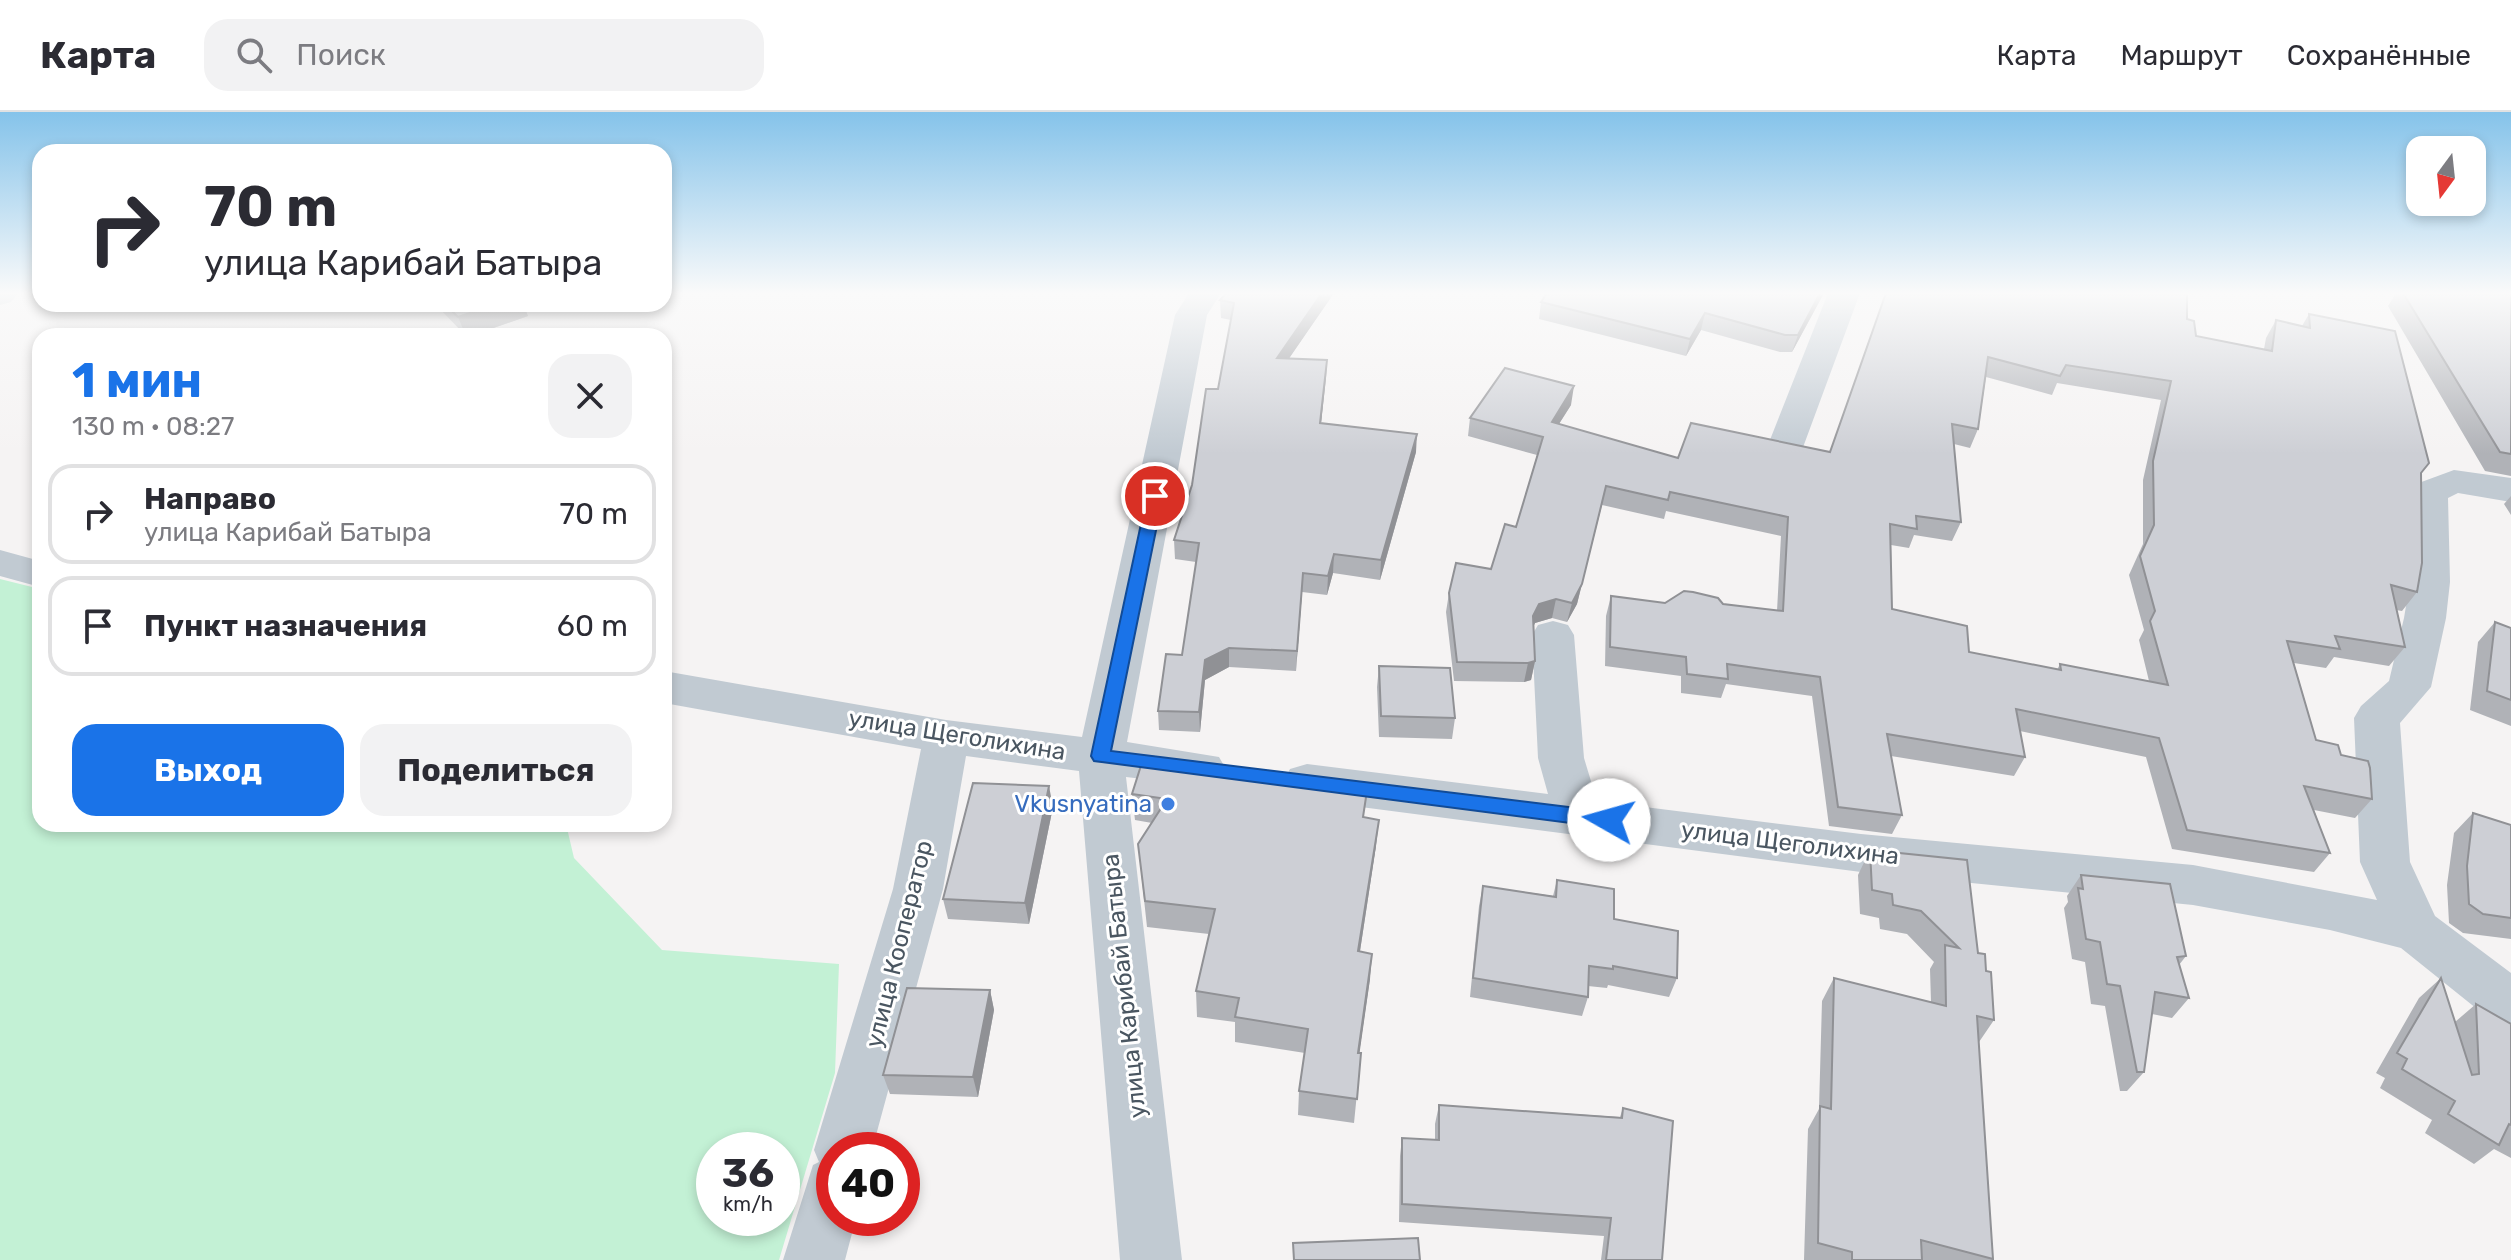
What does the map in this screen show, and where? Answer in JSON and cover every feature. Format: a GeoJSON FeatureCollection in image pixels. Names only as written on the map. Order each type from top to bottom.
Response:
{"type":"FeatureCollection","features":[{"type":"Feature","properties":{"kind":"street","name":"улица Карибай Батыра"},"geometry":{"type":"LineString","coordinates":[[1151,1260],[1101,756],[1185,347]]}},
{"type":"Feature","properties":{"kind":"street"},"geometry":{"type":"LineString","coordinates":[[1784,450],[1824,347]]}},
{"type":"Feature","properties":{"kind":"street"},"geometry":{"type":"LineString","coordinates":[[2416,931],[2385,862],[2377,718],[2409,687],[2425,618],[2430,582],[2429,492],[2454,481],[2511,490]]}},
{"type":"Feature","properties":{"kind":"street"},"geometry":{"type":"LineString","coordinates":[[0,563],[32,572]]}},
{"type":"Feature","properties":{"kind":"street"},"geometry":{"type":"LineString","coordinates":[[1553,635],[1561,758],[1578,816]]}},
{"type":"Feature","properties":{"kind":"street","name":"улица Щеголихина"},"geometry":{"type":"LineString","coordinates":[[672,688],[946,737],[1861,853],[2193,885],[2330,909],[2416,931],[2511,1004]]}},
{"type":"Feature","properties":{"kind":"street","name":"улица Кооператор"},"geometry":{"type":"LineString","coordinates":[[848,1132],[918,889],[946,737]]}},
{"type":"Feature","properties":{"kind":"street"},"geometry":{"type":"LineString","coordinates":[[814,1260],[820,1236]]}},
{"type":"Feature","properties":{"kind":"green space"},"geometry":{"type":"Polygon","coordinates":[[[0,579],[32,587],[32,832],[568,832],[574,858],[662,950],[839,964],[835,1073],[800,1190],[800,1132],[696,1132],[696,1236],[786,1236],[779,1260],[0,1260],[0,579]]]}},
{"type":"Feature","properties":{"kind":"building"},"geometry":{"type":"Polygon","coordinates":[[[1226,347],[1285,347],[1277,358],[1327,360],[1320,423],[1417,434],[1381,560],[1334,554],[1328,576],[1303,573],[1297,651],[1229,648],[1205,660],[1199,712],[1158,711],[1166,654],[1182,655],[1199,543],[1174,540],[1192,485],[1206,389],[1218,389],[1226,347]]]}},
{"type":"Feature","properties":{"kind":"building"},"geometry":{"type":"Polygon","coordinates":[[[1867,347],[2250,347],[2272,351],[2273,347],[2399,347],[2429,463],[2421,473],[2422,563],[2417,592],[2391,585],[2405,647],[2335,636],[2340,649],[2287,641],[2316,740],[2338,745],[2341,755],[2368,761],[2372,799],[2304,786],[2330,853],[2187,830],[2159,738],[2016,709],[2025,757],[1887,734],[1902,815],[1838,807],[1820,677],[1727,664],[1728,679],[1687,674],[1686,657],[1610,647],[1611,596],[1665,603],[1684,591],[1718,598],[1723,604],[1783,611],[1788,517],[1670,492],[1668,500],[1606,486],[1582,584],[1572,603],[1556,599],[1539,604],[1533,616],[1535,661],[1457,662],[1449,593],[1456,563],[1491,569],[1505,524],[1516,527],[1543,437],[1470,418],[1505,368],[1574,386],[1552,422],[1678,458],[1691,423],[1830,452],[1867,347]],[[1988,357],[1978,429],[1952,424],[1961,522],[1916,516],[1917,529],[1890,524],[1892,609],[1967,626],[1969,652],[2061,670],[2060,664],[2168,685],[2150,621],[2155,611],[2140,556],[2154,525],[2153,461],[2171,381],[2066,365],[2060,376],[1988,357]]]}},
{"type":"Feature","properties":{"kind":"building"},"geometry":{"type":"Polygon","coordinates":[[[2436,347],[2511,347],[2511,454],[2500,452],[2436,347]]]}},
{"type":"Feature","properties":{"kind":"building"},"geometry":{"type":"Polygon","coordinates":[[[2495,622],[2511,628],[2511,700],[2487,691],[2495,622]]]}},
{"type":"Feature","properties":{"kind":"building"},"geometry":{"type":"Polygon","coordinates":[[[1379,666],[1450,668],[1455,718],[1381,716],[1379,666]]]}},
{"type":"Feature","properties":{"kind":"building"},"geometry":{"type":"Polygon","coordinates":[[[1144,756],[1368,784],[1363,817],[1379,820],[1358,951],[1372,954],[1358,1053],[1361,1053],[1357,1099],[1299,1091],[1308,1029],[1235,1017],[1239,998],[1196,991],[1215,909],[1145,901],[1138,844],[1167,799],[1132,794],[1144,756]]]}},
{"type":"Feature","properties":{"kind":"building"},"geometry":{"type":"Polygon","coordinates":[[[973,783],[1049,786],[1025,903],[943,899],[973,783]]]}},
{"type":"Feature","properties":{"kind":"building"},"geometry":{"type":"Polygon","coordinates":[[[2473,813],[2511,825],[2511,918],[2483,914],[2469,904],[2467,866],[2473,813]]]}},
{"type":"Feature","properties":{"kind":"building"},"geometry":{"type":"Polygon","coordinates":[[[1870,850],[1967,860],[1978,953],[1985,954],[1986,971],[1991,972],[1994,1020],[1977,1016],[1993,1259],[1921,1240],[1922,1260],[1852,1260],[1852,1252],[1818,1243],[1820,1106],[1831,1109],[1834,978],[1946,1006],[1945,945],[1959,948],[1921,911],[1893,905],[1892,894],[1872,890],[1870,850]]]}},
{"type":"Feature","properties":{"kind":"building"},"geometry":{"type":"Polygon","coordinates":[[[2081,875],[2170,884],[2186,956],[2177,957],[2189,998],[2155,992],[2144,1072],[2137,1072],[2120,986],[2107,984],[2100,942],[2086,939],[2078,888],[2083,889],[2081,875]]]}},
{"type":"Feature","properties":{"kind":"building"},"geometry":{"type":"Polygon","coordinates":[[[1557,880],[1614,889],[1614,919],[1678,931],[1677,978],[1613,966],[1613,969],[1589,966],[1588,997],[1473,978],[1483,886],[1556,897],[1557,880]]]}},
{"type":"Feature","properties":{"kind":"building"},"geometry":{"type":"Polygon","coordinates":[[[2441,978],[2472,1075],[2479,1074],[2476,1004],[2511,1024],[2511,1125],[2499,1145],[2448,1114],[2455,1101],[2402,1069],[2407,1059],[2397,1053],[2441,978]]]}},
{"type":"Feature","properties":{"kind":"building"},"geometry":{"type":"Polygon","coordinates":[[[907,988],[990,990],[973,1077],[883,1075],[907,988]]]}},
{"type":"Feature","properties":{"kind":"building"},"geometry":{"type":"Polygon","coordinates":[[[1439,1105],[1622,1118],[1623,1108],[1673,1121],[1662,1260],[1606,1260],[1611,1218],[1402,1204],[1402,1138],[1439,1140],[1439,1105]]]}},
{"type":"Feature","properties":{"kind":"building"},"geometry":{"type":"Polygon","coordinates":[[[1418,1238],[1420,1260],[1294,1260],[1293,1243],[1418,1238]]]}},
{"type":"Feature","properties":{"kind":"place","name":"Vkusnyatina"},"geometry":{"type":"Point","coordinates":[1168,804]}},
{"type":"Feature","properties":{"kind":"route"},"geometry":{"type":"LineString","coordinates":[[1155,496],[1101,756],[1609,820]]}}]}
